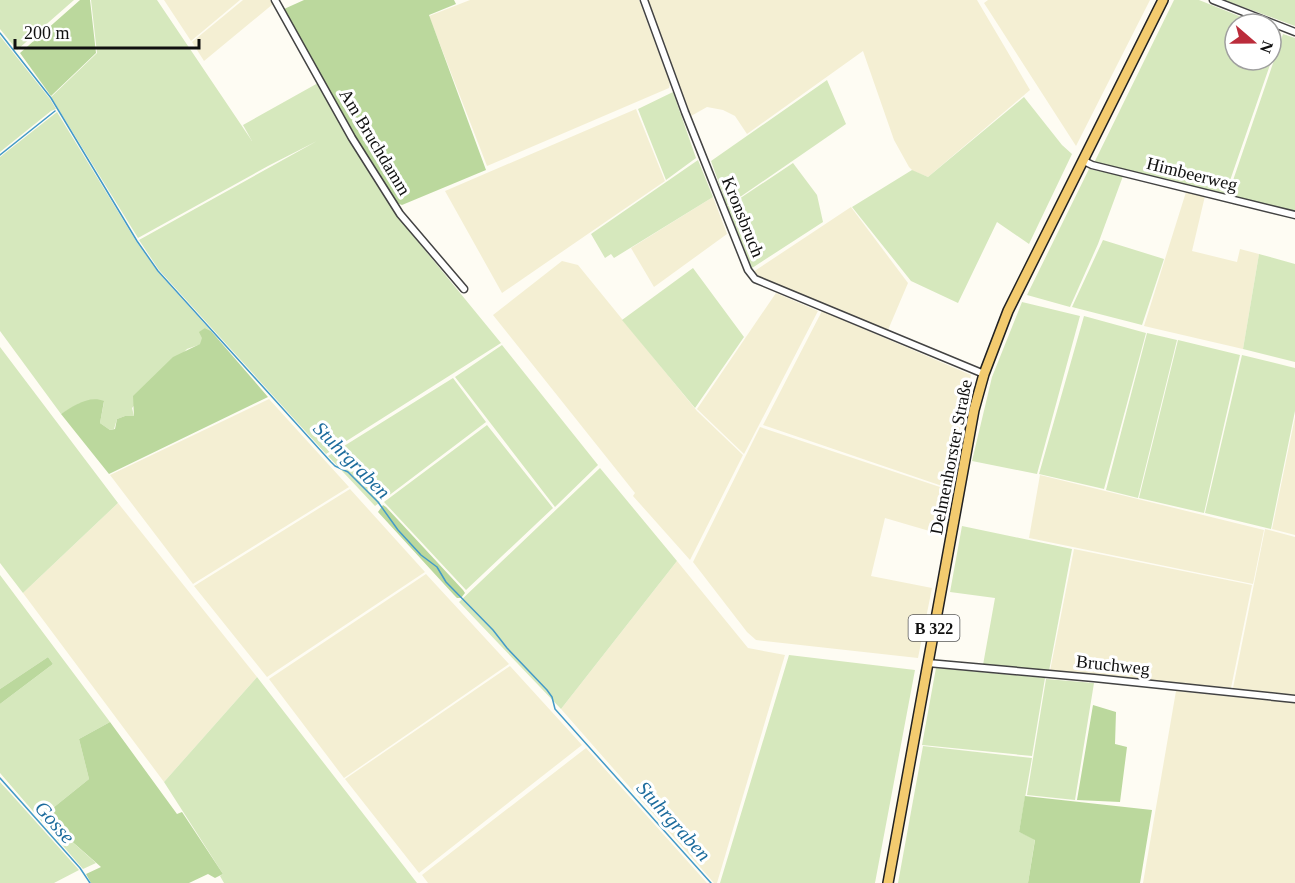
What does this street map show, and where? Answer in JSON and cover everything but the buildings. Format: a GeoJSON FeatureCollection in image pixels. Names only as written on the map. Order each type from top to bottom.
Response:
{"type":"FeatureCollection","features":[{"type":"Feature","properties":{"kind":"main road","name":"Delmenhorster Straße"},"geometry":{"type":"LineString","coordinates":[[888,883],[972,421],[984,374],[1008,311],[1163,0]]}},
{"type":"Feature","properties":{"kind":"street","name":"Am Bruchdamm"},"geometry":{"type":"LineString","coordinates":[[275,0],[352,138],[400,214],[464,289]]}},
{"type":"Feature","properties":{"kind":"street","name":"Kronsbruch"},"geometry":{"type":"LineString","coordinates":[[644,0],[730,226],[748,270],[755,279],[984,374]]}},
{"type":"Feature","properties":{"kind":"street"},"geometry":{"type":"LineString","coordinates":[[1213,0],[1295,32]]}},
{"type":"Feature","properties":{"kind":"street","name":"Himbeerweg"},"geometry":{"type":"LineString","coordinates":[[1083,161],[1295,215]]}},
{"type":"Feature","properties":{"kind":"street","name":"Bruchweg"},"geometry":{"type":"LineString","coordinates":[[928,663],[1295,699]]}},
{"type":"Feature","properties":{"kind":"shaded area"},"geometry":{"type":"Polygon","coordinates":[[[164,0],[240,0],[191,41],[164,0]]]}},
{"type":"Feature","properties":{"kind":"shaded area"},"geometry":{"type":"Polygon","coordinates":[[[243,0],[270,0],[273,4],[204,61],[192,42],[243,0]]]}},
{"type":"Feature","properties":{"kind":"shaded area"},"geometry":{"type":"Polygon","coordinates":[[[470,0],[639,0],[670,83],[669,88],[487,166],[429,16],[470,0]]]}},
{"type":"Feature","properties":{"kind":"shaded area"},"geometry":{"type":"Polygon","coordinates":[[[648,0],[977,0],[1030,90],[928,177],[909,167],[894,140],[863,51],[747,134],[735,116],[723,110],[707,107],[691,116],[648,0]]]}},
{"type":"Feature","properties":{"kind":"shaded area"},"geometry":{"type":"Polygon","coordinates":[[[988,0],[1150,0],[1076,146],[984,3],[988,0]]]}},
{"type":"Feature","properties":{"kind":"shaded area"},"geometry":{"type":"Polygon","coordinates":[[[636,109],[665,181],[502,293],[445,191],[636,109]]]}},
{"type":"Feature","properties":{"kind":"shaded area"},"geometry":{"type":"Polygon","coordinates":[[[1186,192],[1205,196],[1192,251],[1237,262],[1240,249],[1259,254],[1243,349],[1144,326],[1186,192]]]}},
{"type":"Feature","properties":{"kind":"shaded area"},"geometry":{"type":"Polygon","coordinates":[[[713,197],[727,234],[654,287],[631,248],[713,197]]]}},
{"type":"Feature","properties":{"kind":"shaded area"},"geometry":{"type":"Polygon","coordinates":[[[851,207],[908,283],[888,330],[757,276],[753,272],[851,207]]]}},
{"type":"Feature","properties":{"kind":"shaded area"},"geometry":{"type":"Polygon","coordinates":[[[562,261],[578,265],[697,411],[743,455],[690,560],[633,496],[635,493],[493,315],[562,261]]]}},
{"type":"Feature","properties":{"kind":"shaded area"},"geometry":{"type":"Polygon","coordinates":[[[776,293],[818,311],[744,454],[697,409],[776,293]]]}},
{"type":"Feature","properties":{"kind":"shaded area"},"geometry":{"type":"Polygon","coordinates":[[[822,311],[971,375],[948,488],[763,425],[822,311]]]}},
{"type":"Feature","properties":{"kind":"shaded area"},"geometry":{"type":"Polygon","coordinates":[[[269,399],[349,487],[193,584],[110,475],[269,399]]]}},
{"type":"Feature","properties":{"kind":"shaded area"},"geometry":{"type":"Polygon","coordinates":[[[1295,417],[1295,535],[1272,529],[1295,417]]]}},
{"type":"Feature","properties":{"kind":"shaded area"},"geometry":{"type":"Polygon","coordinates":[[[760,427],[952,491],[943,535],[885,518],[871,576],[932,588],[918,658],[756,640],[747,632],[693,562],[760,427]]]}},
{"type":"Feature","properties":{"kind":"shaded area"},"geometry":{"type":"Polygon","coordinates":[[[1040,475],[1264,530],[1253,584],[1029,538],[1040,475]]]}},
{"type":"Feature","properties":{"kind":"shaded area"},"geometry":{"type":"Polygon","coordinates":[[[350,489],[425,572],[267,677],[194,586],[350,489]]]}},
{"type":"Feature","properties":{"kind":"shaded area"},"geometry":{"type":"Polygon","coordinates":[[[118,503],[257,677],[164,782],[23,593],[118,503]]]}},
{"type":"Feature","properties":{"kind":"shaded area"},"geometry":{"type":"Polygon","coordinates":[[[1265,529],[1295,537],[1295,696],[1233,688],[1265,529]]]}},
{"type":"Feature","properties":{"kind":"shaded area"},"geometry":{"type":"Polygon","coordinates":[[[1074,549],[1252,585],[1231,688],[1050,671],[1074,549]]]}},
{"type":"Feature","properties":{"kind":"shaded area"},"geometry":{"type":"Polygon","coordinates":[[[677,561],[748,648],[785,655],[717,883],[714,883],[561,709],[677,561]]]}},
{"type":"Feature","properties":{"kind":"shaded area"},"geometry":{"type":"Polygon","coordinates":[[[426,574],[509,664],[344,778],[269,679],[426,574]]]}},
{"type":"Feature","properties":{"kind":"shaded area"},"geometry":{"type":"Polygon","coordinates":[[[510,666],[582,745],[419,873],[345,779],[510,666]]]}},
{"type":"Feature","properties":{"kind":"shaded area"},"geometry":{"type":"Polygon","coordinates":[[[1176,691],[1295,703],[1295,883],[1143,883],[1176,691]]]}},
{"type":"Feature","properties":{"kind":"shaded area"},"geometry":{"type":"Polygon","coordinates":[[[586,748],[707,883],[428,883],[422,875],[586,748]]]}},
{"type":"Feature","properties":{"kind":"green space"},"geometry":{"type":"Polygon","coordinates":[[[0,0],[74,0],[17,50],[0,29],[0,0]]]}},
{"type":"Feature","properties":{"kind":"green space"},"geometry":{"type":"Polygon","coordinates":[[[80,0],[90,0],[96,53],[51,96],[20,53],[80,0]]]}},
{"type":"Feature","properties":{"kind":"green space"},"geometry":{"type":"Polygon","coordinates":[[[91,0],[157,0],[252,141],[243,125],[318,83],[372,178],[397,216],[501,343],[326,454],[159,270],[139,240],[317,141],[138,238],[51,97],[97,53],[91,0]]]}},
{"type":"Feature","properties":{"kind":"green space"},"geometry":{"type":"Polygon","coordinates":[[[304,0],[454,0],[456,4],[429,15],[486,170],[402,205],[397,203],[347,124],[284,9],[304,0]]]}},
{"type":"Feature","properties":{"kind":"green space"},"geometry":{"type":"Polygon","coordinates":[[[1174,0],[1199,0],[1229,12],[1223,12],[1223,72],[1268,72],[1225,195],[1094,163],[1174,0]]]}},
{"type":"Feature","properties":{"kind":"green space"},"geometry":{"type":"Polygon","coordinates":[[[1224,0],[1295,0],[1295,26],[1283,22],[1283,12],[1257,12],[1224,0]]]}},
{"type":"Feature","properties":{"kind":"green space"},"geometry":{"type":"Polygon","coordinates":[[[1283,34],[1295,38],[1295,211],[1228,195],[1270,72],[1283,72],[1283,34]]]}},
{"type":"Feature","properties":{"kind":"green space"},"geometry":{"type":"Polygon","coordinates":[[[0,36],[56,109],[0,152],[0,36]]]}},
{"type":"Feature","properties":{"kind":"green space"},"geometry":{"type":"Polygon","coordinates":[[[827,80],[846,124],[727,206],[711,161],[827,80]]]}},
{"type":"Feature","properties":{"kind":"green space"},"geometry":{"type":"Polygon","coordinates":[[[673,92],[696,158],[666,180],[638,109],[673,92]]]}},
{"type":"Feature","properties":{"kind":"green space"},"geometry":{"type":"Polygon","coordinates":[[[1024,97],[1062,145],[1072,154],[1029,244],[997,222],[958,303],[911,281],[852,207],[912,170],[928,177],[1024,97]]]}},
{"type":"Feature","properties":{"kind":"green space"},"geometry":{"type":"Polygon","coordinates":[[[57,112],[136,241],[158,272],[211,331],[205,328],[201,344],[187,349],[132,408],[134,416],[117,419],[114,429],[110,430],[100,423],[104,402],[80,403],[61,414],[0,331],[0,157],[57,112]]]}},
{"type":"Feature","properties":{"kind":"green space"},"geometry":{"type":"Polygon","coordinates":[[[698,160],[713,197],[614,258],[611,254],[605,258],[591,234],[698,160]]]}},
{"type":"Feature","properties":{"kind":"green space"},"geometry":{"type":"Polygon","coordinates":[[[793,163],[817,195],[823,222],[752,268],[727,207],[793,163]]]}},
{"type":"Feature","properties":{"kind":"green space"},"geometry":{"type":"Polygon","coordinates":[[[1089,169],[1123,176],[1098,244],[1070,307],[1027,295],[1089,169]]]}},
{"type":"Feature","properties":{"kind":"green space"},"geometry":{"type":"Polygon","coordinates":[[[1103,240],[1164,259],[1142,325],[1072,307],[1103,240]]]}},
{"type":"Feature","properties":{"kind":"green space"},"geometry":{"type":"Polygon","coordinates":[[[1259,254],[1295,264],[1295,362],[1243,349],[1259,254]]]}},
{"type":"Feature","properties":{"kind":"green space"},"geometry":{"type":"Polygon","coordinates":[[[693,268],[744,337],[695,408],[622,320],[693,268]]]}},
{"type":"Feature","properties":{"kind":"green space"},"geometry":{"type":"Polygon","coordinates":[[[1022,302],[1080,316],[1037,474],[972,461],[992,377],[1022,302]]]}},
{"type":"Feature","properties":{"kind":"green space"},"geometry":{"type":"Polygon","coordinates":[[[1084,316],[1146,333],[1104,489],[1039,474],[1084,316]]]}},
{"type":"Feature","properties":{"kind":"green space"},"geometry":{"type":"Polygon","coordinates":[[[205,328],[211,331],[268,397],[109,474],[61,414],[87,400],[104,401],[100,423],[110,430],[115,429],[117,419],[134,416],[133,396],[173,357],[200,344],[202,338],[199,332],[205,328]]]}},
{"type":"Feature","properties":{"kind":"green space"},"geometry":{"type":"Polygon","coordinates":[[[1147,333],[1177,340],[1138,498],[1106,490],[1147,333]]]}},
{"type":"Feature","properties":{"kind":"green space"},"geometry":{"type":"Polygon","coordinates":[[[1178,340],[1240,355],[1204,513],[1139,498],[1178,340]]]}},
{"type":"Feature","properties":{"kind":"green space"},"geometry":{"type":"Polygon","coordinates":[[[502,345],[598,465],[555,507],[455,377],[502,345]]]}},
{"type":"Feature","properties":{"kind":"green space"},"geometry":{"type":"Polygon","coordinates":[[[0,347],[118,503],[23,593],[0,563],[0,347]]]}},
{"type":"Feature","properties":{"kind":"green space"},"geometry":{"type":"Polygon","coordinates":[[[1242,355],[1295,368],[1295,411],[1271,529],[1205,513],[1242,355]]]}},
{"type":"Feature","properties":{"kind":"green space"},"geometry":{"type":"Polygon","coordinates":[[[453,378],[486,422],[375,506],[328,456],[453,378]]]}},
{"type":"Feature","properties":{"kind":"green space"},"geometry":{"type":"Polygon","coordinates":[[[487,425],[553,508],[466,590],[384,502],[487,425]]]}},
{"type":"Feature","properties":{"kind":"green space"},"geometry":{"type":"Polygon","coordinates":[[[600,468],[677,561],[561,709],[459,602],[600,468]]]}},
{"type":"Feature","properties":{"kind":"green space"},"geometry":{"type":"Polygon","coordinates":[[[383,505],[463,590],[465,593],[461,598],[454,595],[378,512],[383,505]]]}},
{"type":"Feature","properties":{"kind":"green space"},"geometry":{"type":"Polygon","coordinates":[[[962,526],[1072,549],[1049,671],[983,665],[995,598],[950,592],[962,526]]]}},
{"type":"Feature","properties":{"kind":"green space"},"geometry":{"type":"Polygon","coordinates":[[[0,575],[110,722],[79,739],[89,779],[43,816],[96,863],[83,869],[0,773],[0,704],[53,664],[48,657],[0,689],[0,575]]]}},
{"type":"Feature","properties":{"kind":"green space"},"geometry":{"type":"Polygon","coordinates":[[[789,655],[915,670],[875,883],[720,883],[789,655]]]}},
{"type":"Feature","properties":{"kind":"green space"},"geometry":{"type":"Polygon","coordinates":[[[48,657],[53,664],[0,704],[0,689],[48,657]]]}},
{"type":"Feature","properties":{"kind":"green space"},"geometry":{"type":"Polygon","coordinates":[[[936,668],[1045,678],[1032,756],[922,745],[936,668]]]}},
{"type":"Feature","properties":{"kind":"green space"},"geometry":{"type":"Polygon","coordinates":[[[257,677],[417,883],[224,883],[220,876],[223,874],[164,782],[257,677]]]}},
{"type":"Feature","properties":{"kind":"green space"},"geometry":{"type":"Polygon","coordinates":[[[1046,679],[1094,683],[1075,800],[1027,795],[1046,679]]]}},
{"type":"Feature","properties":{"kind":"green space"},"geometry":{"type":"Polygon","coordinates":[[[1093,705],[1116,712],[1115,744],[1127,747],[1120,802],[1077,800],[1093,705]]]}},
{"type":"Feature","properties":{"kind":"green space"},"geometry":{"type":"Polygon","coordinates":[[[110,722],[177,814],[182,812],[223,874],[215,878],[208,874],[189,883],[91,883],[86,874],[101,867],[43,816],[89,779],[79,739],[110,722]]]}},
{"type":"Feature","properties":{"kind":"green space"},"geometry":{"type":"Polygon","coordinates":[[[923,746],[1032,758],[1019,832],[1035,839],[1028,883],[898,883],[923,746]]]}},
{"type":"Feature","properties":{"kind":"green space"},"geometry":{"type":"Polygon","coordinates":[[[0,782],[79,870],[54,883],[0,883],[0,782]]]}},
{"type":"Feature","properties":{"kind":"green space"},"geometry":{"type":"Polygon","coordinates":[[[1025,796],[1152,810],[1140,883],[1028,883],[1035,840],[1019,832],[1025,796]]]}},
{"type":"Feature","properties":{"kind":"waterway","name":"Stuhrgraben"},"geometry":{"type":"LineString","coordinates":[[0,33],[51,98],[137,241],[158,271],[331,462],[348,472],[378,502],[398,530],[421,555],[437,567],[446,582],[547,690],[552,697],[555,709],[711,883]]}},
{"type":"Feature","properties":{"kind":"waterway"},"geometry":{"type":"LineString","coordinates":[[0,155],[55,111]]}},
{"type":"Feature","properties":{"kind":"waterway","name":"Gosse"},"geometry":{"type":"LineString","coordinates":[[0,778],[80,868],[90,883]]}}]}
